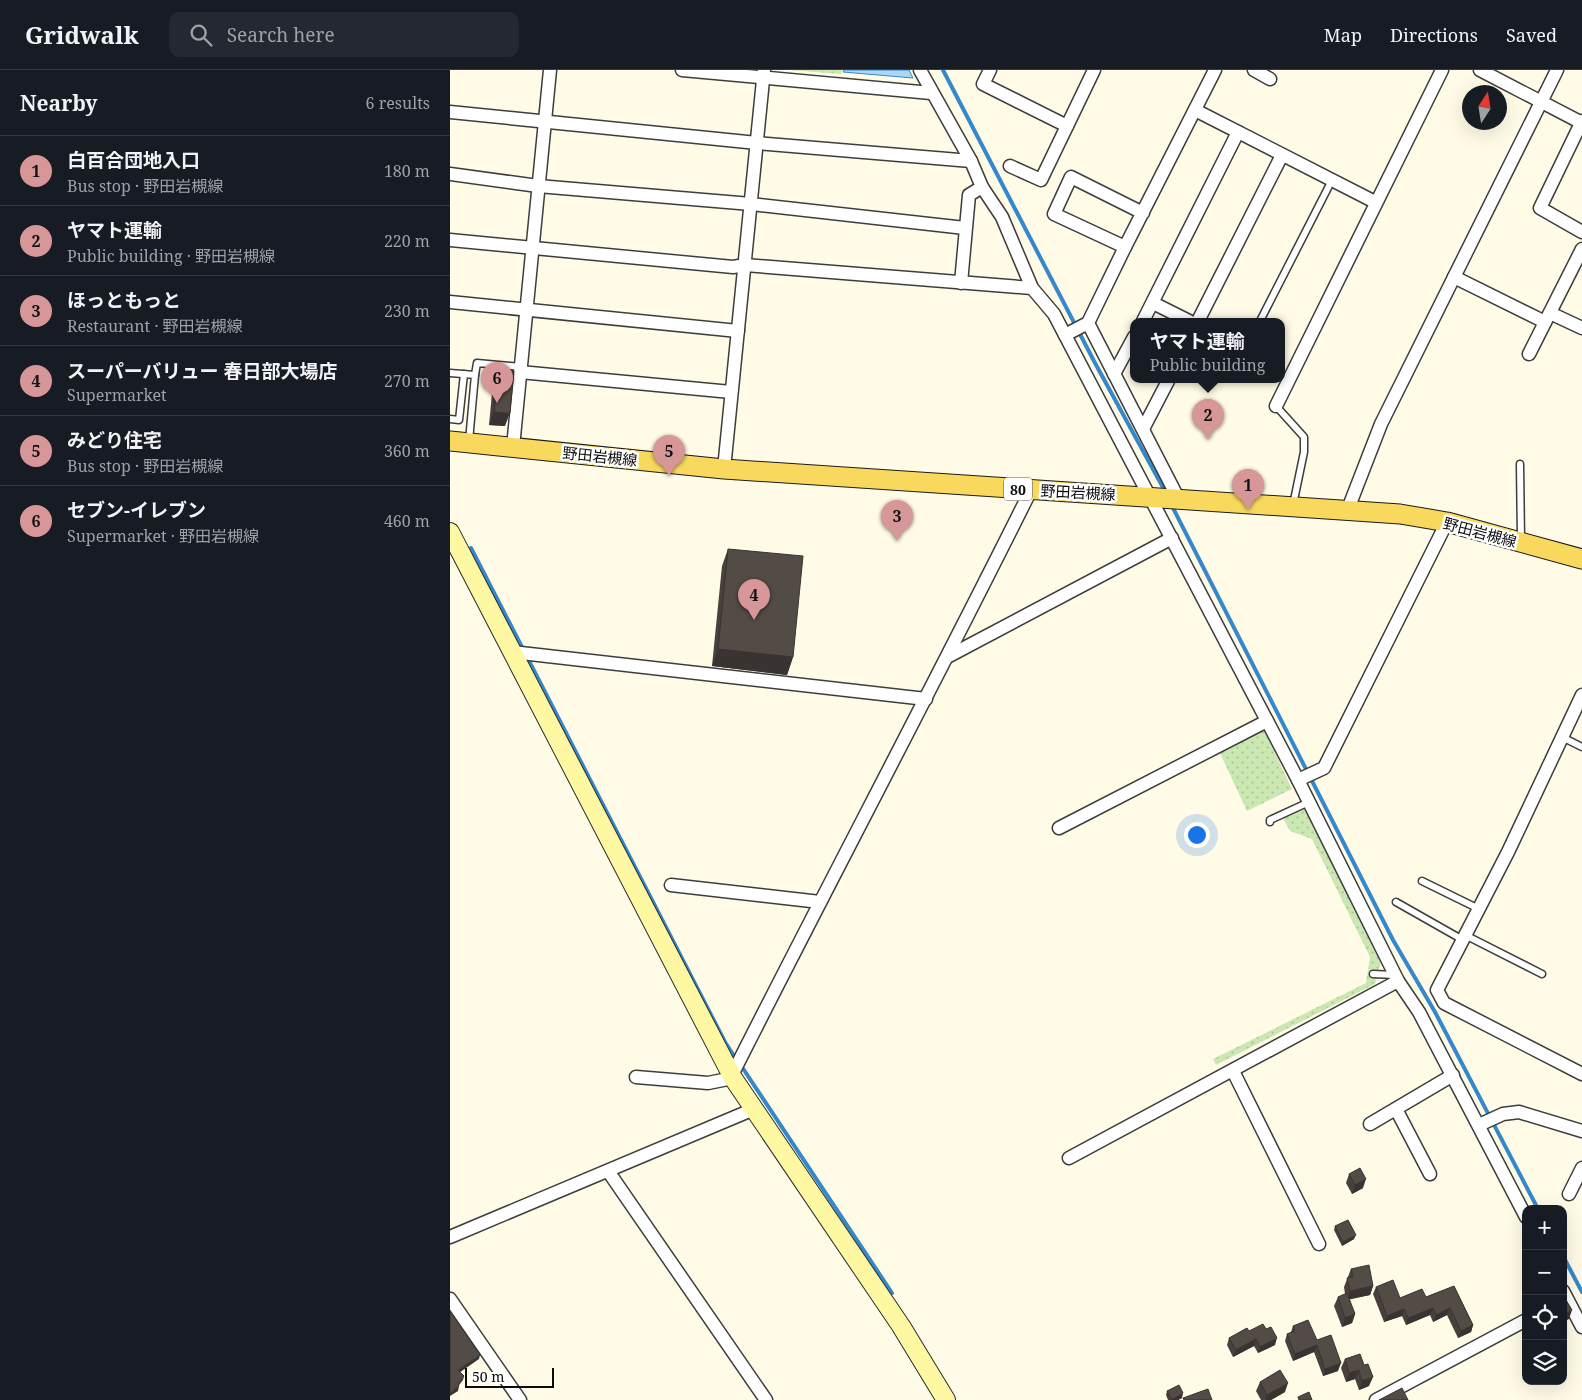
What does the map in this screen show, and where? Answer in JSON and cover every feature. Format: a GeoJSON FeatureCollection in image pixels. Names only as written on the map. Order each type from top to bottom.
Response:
{"type":"FeatureCollection","features":[{"type":"Feature","properties":{"kind":"main road","name":"野田岩槻線"},"geometry":{"type":"LineString","coordinates":[[459,442],[724,469],[1031,490],[1293,505],[1400,514],[1447,522],[1582,559]]}},
{"type":"Feature","properties":{"kind":"street"},"geometry":{"type":"LineString","coordinates":[[513,447],[550,70]]}},
{"type":"Feature","properties":{"kind":"street"},"geometry":{"type":"LineString","coordinates":[[682,70],[764,74],[932,93]]}},
{"type":"Feature","properties":{"kind":"street"},"geometry":{"type":"LineString","coordinates":[[920,70],[971,161],[982,187],[1002,217],[1032,288],[1054,314],[1065,334],[1298,780],[1397,978],[1419,1012],[1522,1209]]}},
{"type":"Feature","properties":{"kind":"street"},"geometry":{"type":"LineString","coordinates":[[990,70],[984,84],[1067,126]]}},
{"type":"Feature","properties":{"kind":"street"},"geometry":{"type":"LineString","coordinates":[[1010,166],[1041,180],[1094,70]]}},
{"type":"Feature","properties":{"kind":"street"},"geometry":{"type":"LineString","coordinates":[[1065,334],[1088,323],[1215,70]]}},
{"type":"Feature","properties":{"kind":"street"},"geometry":{"type":"LineString","coordinates":[[1254,70],[1270,78]]}},
{"type":"Feature","properties":{"kind":"street"},"geometry":{"type":"LineString","coordinates":[[1286,372],[1442,70]]}},
{"type":"Feature","properties":{"kind":"street"},"geometry":{"type":"LineString","coordinates":[[1480,70],[1582,122],[1540,208],[1582,232]]}},
{"type":"Feature","properties":{"kind":"street"},"geometry":{"type":"LineString","coordinates":[[1348,509],[1380,424],[1557,70]]}},
{"type":"Feature","properties":{"kind":"street"},"geometry":{"type":"LineString","coordinates":[[724,469],[764,74]]}},
{"type":"Feature","properties":{"kind":"street"},"geometry":{"type":"LineString","coordinates":[[1195,110],[1375,202]]}},
{"type":"Feature","properties":{"kind":"street"},"geometry":{"type":"LineString","coordinates":[[450,112],[757,143],[971,161]]}},
{"type":"Feature","properties":{"kind":"street"},"geometry":{"type":"LineString","coordinates":[[1145,318],[1238,132]]}},
{"type":"Feature","properties":{"kind":"street"},"geometry":{"type":"LineString","coordinates":[[1200,318],[1282,155]]}},
{"type":"Feature","properties":{"kind":"street"},"geometry":{"type":"LineString","coordinates":[[450,174],[538,186],[751,204],[966,228]]}},
{"type":"Feature","properties":{"kind":"street"},"geometry":{"type":"LineString","coordinates":[[1125,247],[1054,214],[1071,177],[1143,214]]}},
{"type":"Feature","properties":{"kind":"street"},"geometry":{"type":"LineString","coordinates":[[961,283],[969,195],[982,187]]}},
{"type":"Feature","properties":{"kind":"street"},"geometry":{"type":"LineString","coordinates":[[450,240],[733,267],[744,265],[1032,288]]}},
{"type":"Feature","properties":{"kind":"street"},"geometry":{"type":"LineString","coordinates":[[1529,354],[1582,249]]}},
{"type":"Feature","properties":{"kind":"street"},"geometry":{"type":"LineString","coordinates":[[1454,277],[1547,318],[1582,328]]}},
{"type":"Feature","properties":{"kind":"street"},"geometry":{"type":"LineString","coordinates":[[450,302],[738,331]]}},
{"type":"Feature","properties":{"kind":"street"},"geometry":{"type":"LineString","coordinates":[[1153,303],[1183,318]]}},
{"type":"Feature","properties":{"kind":"street"},"geometry":{"type":"LineString","coordinates":[[1088,323],[1178,498]]}},
{"type":"Feature","properties":{"kind":"street"},"geometry":{"type":"LineString","coordinates":[[1114,374],[1130,344]]}},
{"type":"Feature","properties":{"kind":"street"},"geometry":{"type":"LineString","coordinates":[[520,370],[732,392]]}},
{"type":"Feature","properties":{"kind":"street"},"geometry":{"type":"LineString","coordinates":[[1143,430],[1167,383]]}},
{"type":"Feature","properties":{"kind":"street"},"geometry":{"type":"LineString","coordinates":[[1276,406],[1283,383]]}},
{"type":"Feature","properties":{"kind":"street"},"geometry":{"type":"LineString","coordinates":[[636,1078],[708,1083],[734,1074],[820,902],[949,656],[1031,490]]}},
{"type":"Feature","properties":{"kind":"street"},"geometry":{"type":"LineString","coordinates":[[1298,780],[1324,768],[1447,522]]}},
{"type":"Feature","properties":{"kind":"street"},"geometry":{"type":"LineString","coordinates":[[450,532],[734,1074],[754,1109],[902,1326],[946,1400]]}},
{"type":"Feature","properties":{"kind":"street"},"geometry":{"type":"LineString","coordinates":[[949,656],[1172,538]]}},
{"type":"Feature","properties":{"kind":"street"},"geometry":{"type":"LineString","coordinates":[[514,653],[926,699]]}},
{"type":"Feature","properties":{"kind":"street"},"geometry":{"type":"LineString","coordinates":[[1582,695],[1479,909],[1437,990],[1444,1003],[1582,1074]]}},
{"type":"Feature","properties":{"kind":"street"},"geometry":{"type":"LineString","coordinates":[[1058,828],[1267,720]]}},
{"type":"Feature","properties":{"kind":"street"},"geometry":{"type":"LineString","coordinates":[[671,885],[820,902]]}},
{"type":"Feature","properties":{"kind":"street"},"geometry":{"type":"LineString","coordinates":[[1069,1158],[1233,1071],[1397,978]]}},
{"type":"Feature","properties":{"kind":"street"},"geometry":{"type":"LineString","coordinates":[[1233,1071],[1319,1244]]}},
{"type":"Feature","properties":{"kind":"street"},"geometry":{"type":"LineString","coordinates":[[1370,1124],[1453,1075]]}},
{"type":"Feature","properties":{"kind":"street"},"geometry":{"type":"LineString","coordinates":[[450,1237],[754,1109]]}},
{"type":"Feature","properties":{"kind":"street"},"geometry":{"type":"LineString","coordinates":[[1396,1109],[1430,1174]]}},
{"type":"Feature","properties":{"kind":"street"},"geometry":{"type":"LineString","coordinates":[[1479,1124],[1503,1114],[1518,1112],[1582,1130]]}},
{"type":"Feature","properties":{"kind":"street"},"geometry":{"type":"LineString","coordinates":[[1570,1194],[1582,1168]]}},
{"type":"Feature","properties":{"kind":"street"},"geometry":{"type":"LineString","coordinates":[[608,1171],[766,1400]]}},
{"type":"Feature","properties":{"kind":"street"},"geometry":{"type":"LineString","coordinates":[[450,1299],[520,1400]]}},
{"type":"Feature","properties":{"kind":"street"},"geometry":{"type":"LineString","coordinates":[[1567,1301],[1582,1327]]}},
{"type":"Feature","properties":{"kind":"street"},"geometry":{"type":"LineString","coordinates":[[1376,1400],[1522,1322]]}},
{"type":"Feature","properties":{"kind":"lane"},"geometry":{"type":"LineString","coordinates":[[1262,318],[1332,180]]}},
{"type":"Feature","properties":{"kind":"lane"},"geometry":{"type":"LineString","coordinates":[[459,442],[476,400],[477,363],[520,370]]}},
{"type":"Feature","properties":{"kind":"lane"},"geometry":{"type":"LineString","coordinates":[[450,373],[476,375]]}},
{"type":"Feature","properties":{"kind":"lane"},"geometry":{"type":"LineString","coordinates":[[450,419],[460,420],[464,374]]}},
{"type":"Feature","properties":{"kind":"lane"},"geometry":{"type":"LineString","coordinates":[[1276,406],[1304,437],[1304,452],[1293,505]]}},
{"type":"Feature","properties":{"kind":"lane"},"geometry":{"type":"LineString","coordinates":[[1520,464],[1521,542]]}},
{"type":"Feature","properties":{"kind":"lane"},"geometry":{"type":"LineString","coordinates":[[1562,737],[1582,747]]}},
{"type":"Feature","properties":{"kind":"lane"},"geometry":{"type":"LineString","coordinates":[[1270,822],[1270,820],[1309,802]]}},
{"type":"Feature","properties":{"kind":"lane"},"geometry":{"type":"LineString","coordinates":[[1422,881],[1479,909]]}},
{"type":"Feature","properties":{"kind":"lane"},"geometry":{"type":"LineString","coordinates":[[1396,902],[1464,938],[1542,974]]}},
{"type":"Feature","properties":{"kind":"lane"},"geometry":{"type":"LineString","coordinates":[[1373,974],[1397,978]]}},
{"type":"Feature","properties":{"kind":"green space"},"geometry":{"type":"Polygon","coordinates":[[[790,70],[842,70],[841,74],[790,70]]]}},
{"type":"Feature","properties":{"kind":"green space"},"geometry":{"type":"Polygon","coordinates":[[[1264,730],[1292,789],[1247,811],[1219,751],[1264,730]]]}},
{"type":"Feature","properties":{"kind":"green space"},"geometry":{"type":"Polygon","coordinates":[[[1307,807],[1382,957],[1375,984],[1216,1065],[1213,1059],[1366,983],[1370,957],[1312,839],[1290,831],[1283,818],[1307,807]]]}},
{"type":"Feature","properties":{"kind":"water"},"geometry":{"type":"Polygon","coordinates":[[[844,70],[909,70],[913,78],[843,72],[844,70]]]}},
{"type":"Feature","properties":{"kind":"building"},"geometry":{"type":"Polygon","coordinates":[[[498,369],[514,371],[510,413],[494,412],[498,369]]]}},
{"type":"Feature","properties":{"kind":"building"},"geometry":{"type":"Polygon","coordinates":[[[728,549],[803,556],[793,657],[718,649],[728,549]]]}},
{"type":"Feature","properties":{"kind":"building"},"geometry":{"type":"Polygon","coordinates":[[[1360,1168],[1366,1179],[1355,1185],[1349,1174],[1360,1168]]]}},
{"type":"Feature","properties":{"kind":"building"},"geometry":{"type":"Polygon","coordinates":[[[1348,1220],[1356,1235],[1343,1242],[1335,1226],[1348,1220]]]}},
{"type":"Feature","properties":{"kind":"building"},"geometry":{"type":"Polygon","coordinates":[[[1369,1265],[1373,1286],[1350,1291],[1347,1278],[1353,1277],[1351,1269],[1369,1265]]]}},
{"type":"Feature","properties":{"kind":"building"},"geometry":{"type":"Polygon","coordinates":[[[1393,1280],[1400,1298],[1422,1289],[1426,1297],[1454,1286],[1473,1325],[1461,1331],[1450,1308],[1436,1315],[1433,1308],[1408,1318],[1404,1309],[1387,1316],[1376,1287],[1393,1280]]]}},
{"type":"Feature","properties":{"kind":"building"},"geometry":{"type":"Polygon","coordinates":[[[1347,1293],[1355,1314],[1345,1318],[1338,1297],[1347,1293]]]}},
{"type":"Feature","properties":{"kind":"building"},"geometry":{"type":"Polygon","coordinates":[[[1567,1302],[1572,1310],[1567,1313],[1567,1302]]]}},
{"type":"Feature","properties":{"kind":"building"},"geometry":{"type":"Polygon","coordinates":[[[450,1311],[480,1355],[458,1370],[464,1376],[458,1384],[459,1386],[450,1393],[450,1311]]]}},
{"type":"Feature","properties":{"kind":"building"},"geometry":{"type":"Polygon","coordinates":[[[1308,1320],[1317,1340],[1331,1335],[1341,1363],[1325,1369],[1317,1345],[1295,1354],[1287,1334],[1295,1331],[1293,1326],[1308,1320]]]}},
{"type":"Feature","properties":{"kind":"building"},"geometry":{"type":"Polygon","coordinates":[[[1263,1324],[1266,1329],[1271,1327],[1277,1338],[1260,1347],[1256,1339],[1236,1350],[1229,1338],[1247,1328],[1249,1331],[1263,1324]]]}},
{"type":"Feature","properties":{"kind":"building"},"geometry":{"type":"Polygon","coordinates":[[[1360,1354],[1364,1365],[1368,1364],[1373,1377],[1362,1381],[1359,1370],[1349,1373],[1345,1359],[1360,1354]]]}},
{"type":"Feature","properties":{"kind":"building"},"geometry":{"type":"Polygon","coordinates":[[[1280,1370],[1288,1383],[1267,1395],[1260,1382],[1280,1370]]]}},
{"type":"Feature","properties":{"kind":"building"},"geometry":{"type":"Polygon","coordinates":[[[1179,1385],[1183,1393],[1172,1400],[1167,1391],[1179,1385]]]}},
{"type":"Feature","properties":{"kind":"building"},"geometry":{"type":"Polygon","coordinates":[[[1402,1388],[1408,1400],[1379,1400],[1402,1388]]]}},
{"type":"Feature","properties":{"kind":"building"},"geometry":{"type":"Polygon","coordinates":[[[1208,1389],[1212,1400],[1184,1400],[1183,1398],[1208,1389]]]}},
{"type":"Feature","properties":{"kind":"building"},"geometry":{"type":"Polygon","coordinates":[[[1309,1392],[1312,1400],[1299,1400],[1298,1397],[1309,1392]]]}},
{"type":"Feature","properties":{"kind":"waterway"},"geometry":{"type":"LineString","coordinates":[[943,70],[1095,363],[1166,493]]}},
{"type":"Feature","properties":{"kind":"waterway"},"geometry":{"type":"LineString","coordinates":[[1172,506],[1393,940],[1435,1012],[1536,1205]]}},
{"type":"Feature","properties":{"kind":"waterway"},"geometry":{"type":"LineString","coordinates":[[471,548],[524,651]]}},
{"type":"Feature","properties":{"kind":"waterway"},"geometry":{"type":"LineString","coordinates":[[527,657],[725,1042],[736,1059]]}},
{"type":"Feature","properties":{"kind":"waterway"},"geometry":{"type":"LineString","coordinates":[[740,1064],[892,1293]]}},
{"type":"Feature","properties":{"kind":"waterway"},"geometry":{"type":"LineString","coordinates":[[1567,1264],[1582,1292]]}},
{"type":"Feature","properties":{"kind":"place","name":"セブン-イレブン"},"geometry":{"type":"Point","coordinates":[497,403]}},
{"type":"Feature","properties":{"kind":"place","name":"ヤマト運輸"},"geometry":{"type":"Point","coordinates":[1208,440]}},
{"type":"Feature","properties":{"kind":"place","name":"みどり住宅"},"geometry":{"type":"Point","coordinates":[669,476]}},
{"type":"Feature","properties":{"kind":"place","name":"白百合団地入口"},"geometry":{"type":"Point","coordinates":[1248,510]}},
{"type":"Feature","properties":{"kind":"place","name":"ほっともっと"},"geometry":{"type":"Point","coordinates":[897,541]}},
{"type":"Feature","properties":{"kind":"place","name":"スーパーバリュー 春日部大場店"},"geometry":{"type":"Point","coordinates":[754,620]}}]}
